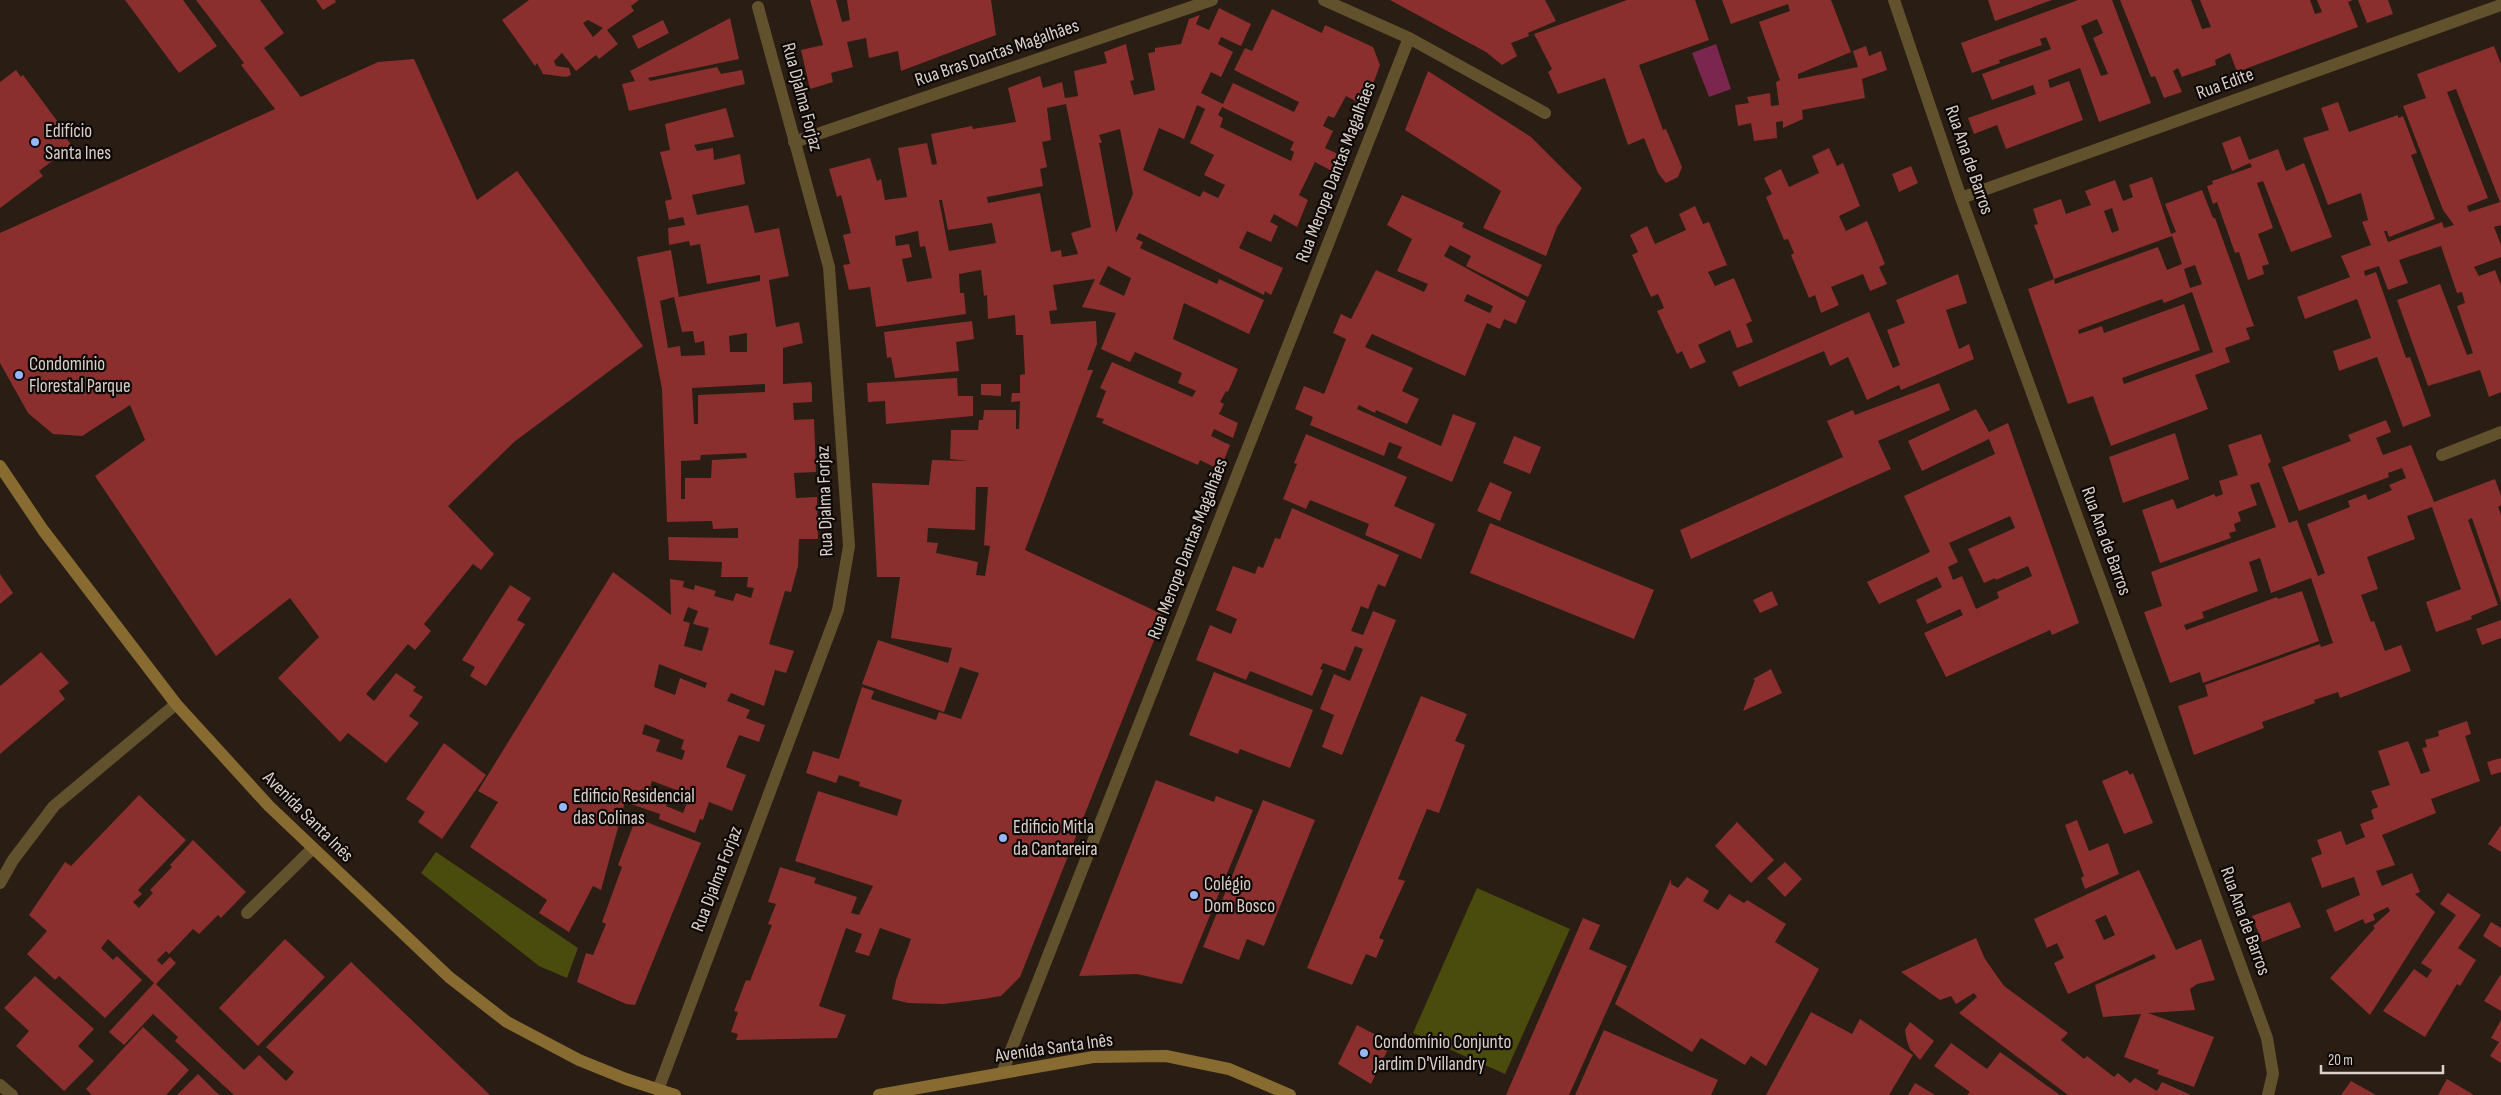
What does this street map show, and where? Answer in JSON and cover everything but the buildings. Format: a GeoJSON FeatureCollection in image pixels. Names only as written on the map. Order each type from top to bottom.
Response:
{"type":"FeatureCollection","features":[{"type":"Feature","properties":{"kind":"main road","name":"Avenida Santa Inês"},"geometry":{"type":"LineString","coordinates":[[0,466],[43,530],[176,704],[270,806],[449,977],[506,1022],[579,1060],[675,1095]]}},
{"type":"Feature","properties":{"kind":"main road","name":"Avenida Santa Inês"},"geometry":{"type":"LineString","coordinates":[[879,1095],[1093,1057],[1166,1056],[1229,1069],[1290,1095]]}},
{"type":"Feature","properties":{"kind":"street","name":"Rua Bras Dantas Magalhães"},"geometry":{"type":"LineString","coordinates":[[794,142],[1212,0]]}},
{"type":"Feature","properties":{"kind":"street"},"geometry":{"type":"LineString","coordinates":[[1324,0],[1409,38],[1545,114]]}},
{"type":"Feature","properties":{"kind":"street","name":"Rua Ana de Barros"},"geometry":{"type":"LineString","coordinates":[[1894,0],[1961,198],[2267,1038],[2273,1074],[2268,1095]]}},
{"type":"Feature","properties":{"kind":"street","name":"Rua Edite"},"geometry":{"type":"LineString","coordinates":[[1961,198],[2501,5]]}},
{"type":"Feature","properties":{"kind":"street","name":"Rua Djalma Forjaz"},"geometry":{"type":"LineString","coordinates":[[658,1090],[838,610],[849,546],[829,267],[758,7]]}},
{"type":"Feature","properties":{"kind":"street","name":"Rua Merope Dantas Magalhães"},"geometry":{"type":"LineString","coordinates":[[1002,1073],[1409,38]]}},
{"type":"Feature","properties":{"kind":"street"},"geometry":{"type":"LineString","coordinates":[[2442,455],[2501,432]]}},
{"type":"Feature","properties":{"kind":"street"},"geometry":{"type":"LineString","coordinates":[[0,883],[12,860],[54,806],[176,704]]}},
{"type":"Feature","properties":{"kind":"street"},"geometry":{"type":"LineString","coordinates":[[247,914],[313,848]]}},
{"type":"Feature","properties":{"kind":"street"},"geometry":{"type":"LineString","coordinates":[[0,1085],[12,1095]]}},
{"type":"Feature","properties":{"kind":"shaded area"},"geometry":{"type":"Polygon","coordinates":[[[1716,44],[1731,89],[1709,97],[1692,53],[1716,44]]]}},
{"type":"Feature","properties":{"kind":"shaded area"},"geometry":{"type":"Polygon","coordinates":[[[436,852],[578,948],[567,978],[539,966],[421,873],[436,852]]]}},
{"type":"Feature","properties":{"kind":"shaded area"},"geometry":{"type":"Polygon","coordinates":[[[1477,888],[1570,929],[1505,1074],[1413,1033],[1477,888]]]}},
{"type":"Feature","properties":{"kind":"place","name":"Edifício Santa Ines"},"geometry":{"type":"Point","coordinates":[35,142]}},
{"type":"Feature","properties":{"kind":"place","name":"Condomínio Florestal Parque"},"geometry":{"type":"Point","coordinates":[19,375]}},
{"type":"Feature","properties":{"kind":"place","name":"Edificio Residencial das Colinas"},"geometry":{"type":"Point","coordinates":[563,807]}},
{"type":"Feature","properties":{"kind":"place","name":"Edificio Mitla da Cantareira"},"geometry":{"type":"Point","coordinates":[1003,838]}},
{"type":"Feature","properties":{"kind":"place","name":"Colégio Dom Bosco"},"geometry":{"type":"Point","coordinates":[1194,895]}},
{"type":"Feature","properties":{"kind":"place","name":"Condomínio Conjunto Jardim D'Villandry"},"geometry":{"type":"Point","coordinates":[1364,1053]}}]}
